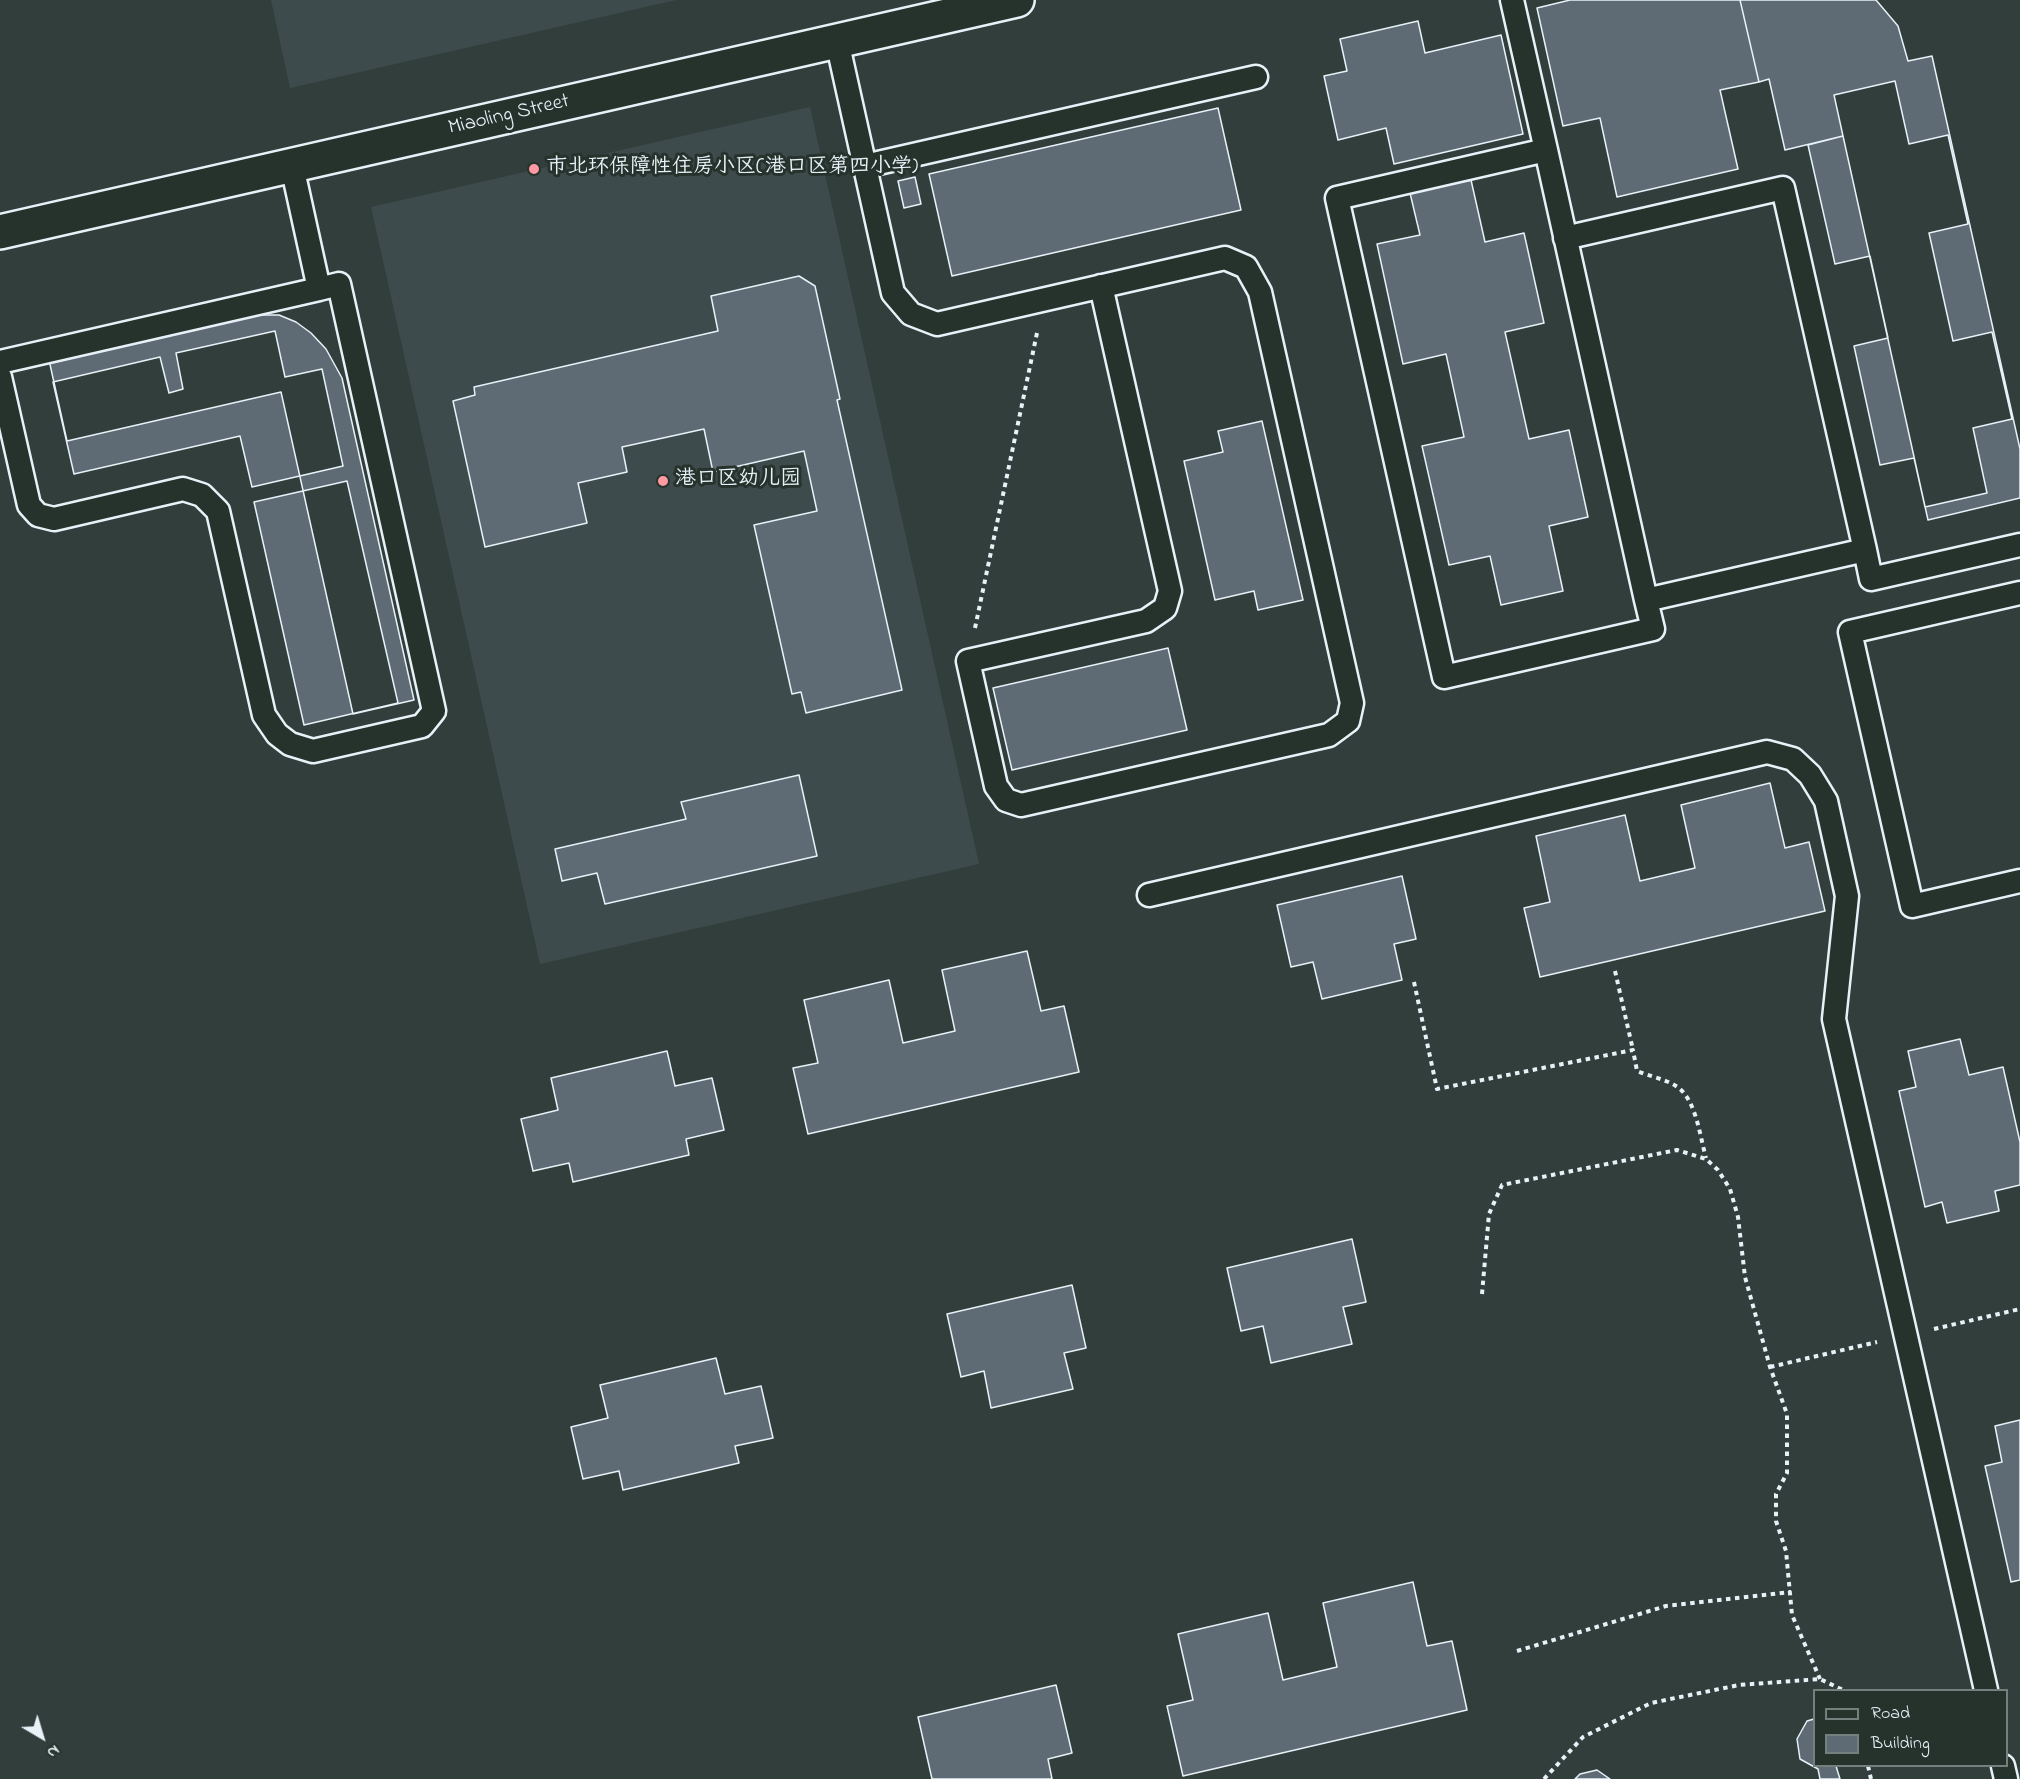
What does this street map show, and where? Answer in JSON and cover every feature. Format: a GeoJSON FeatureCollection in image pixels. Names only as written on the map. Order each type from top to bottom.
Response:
{"type":"FeatureCollection","features":[{"type":"Feature","properties":{"kind":"street","name":"Miaoling Street"},"geometry":{"type":"LineString","coordinates":[[0,232],[1017,0]]}},
{"type":"Feature","properties":{"kind":"lane"},"geometry":{"type":"LineString","coordinates":[[1512,0],[1546,150],[1646,600],[1653,629],[1444,677],[1337,198],[1546,150]]}},
{"type":"Feature","properties":{"kind":"lane"},"geometry":{"type":"LineString","coordinates":[[837,41],[893,293],[911,314],[937,324],[1044,299],[1101,286],[1225,258],[1246,267],[1260,292],[1352,703],[1348,721],[1329,735],[1021,805],[1006,800],[996,786],[968,661],[1146,621],[1165,608],[1170,591],[1101,286]]}},
{"type":"Feature","properties":{"kind":"lane"},"geometry":{"type":"LineString","coordinates":[[865,166],[1256,77]]}},
{"type":"Feature","properties":{"kind":"lane"},"geometry":{"type":"LineString","coordinates":[[292,166],[320,289]]}},
{"type":"Feature","properties":{"kind":"lane"},"geometry":{"type":"LineString","coordinates":[[1565,238],[1783,188],[1871,579],[2020,545]]}},
{"type":"Feature","properties":{"kind":"lane"},"geometry":{"type":"LineString","coordinates":[[0,362],[339,284],[434,711],[422,726],[313,751],[290,744],[277,734],[264,715],[218,511],[202,495],[183,489],[54,519],[38,515],[29,505],[0,377]]}},
{"type":"Feature","properties":{"kind":"lane"},"geometry":{"type":"LineString","coordinates":[[1646,600],[1865,550]]}},
{"type":"Feature","properties":{"kind":"lane"},"geometry":{"type":"LineString","coordinates":[[2020,593],[1850,632],[1912,906],[2020,881]]}},
{"type":"Feature","properties":{"kind":"lane"},"geometry":{"type":"LineString","coordinates":[[1149,895],[1767,752],[1793,759],[1810,775],[1826,801],[1847,896],[1834,1019],[1986,1689]]}},
{"type":"Feature","properties":{"kind":"path"},"geometry":{"type":"LineString","coordinates":[[968,661],[1044,299]]}},
{"type":"Feature","properties":{"kind":"path"},"geometry":{"type":"LineString","coordinates":[[1616,971],[1637,1071],[1676,1086],[1684,1092],[1691,1102],[1706,1159]]}},
{"type":"Feature","properties":{"kind":"path"},"geometry":{"type":"LineString","coordinates":[[1414,982],[1437,1089],[1633,1050]]}},
{"type":"Feature","properties":{"kind":"path"},"geometry":{"type":"LineString","coordinates":[[1482,1293],[1489,1214],[1502,1185],[1677,1150],[1706,1159],[1718,1170],[1730,1189],[1738,1216],[1745,1277],[1770,1367],[1787,1414],[1787,1473],[1776,1494],[1776,1521],[1786,1551],[1792,1615],[1820,1679]]}},
{"type":"Feature","properties":{"kind":"path"},"geometry":{"type":"LineString","coordinates":[[1517,1651],[1666,1606],[1791,1593]]}},
{"type":"Feature","properties":{"kind":"path"},"geometry":{"type":"LineString","coordinates":[[1544,1779],[1583,1737],[1652,1703],[1739,1685],[1820,1679],[1841,1689]]}},
{"type":"Feature","properties":{"kind":"shaded area"},"geometry":{"type":"Polygon","coordinates":[[[271,0],[676,0],[290,88],[271,0]]]}},
{"type":"Feature","properties":{"kind":"shaded area","name":"港口区幼儿园"},"geometry":{"type":"Polygon","coordinates":[[[810,107],[979,864],[540,964],[371,207],[810,107]]]}},
{"type":"Feature","properties":{"kind":"building"},"geometry":{"type":"Polygon","coordinates":[[[1570,0],[1740,0],[1759,82],[1720,90],[1738,169],[1617,197],[1600,118],[1563,126],[1537,8],[1570,0]]]}},
{"type":"Feature","properties":{"kind":"building"},"geometry":{"type":"Polygon","coordinates":[[[1740,0],[1876,0],[1898,26],[1908,61],[1932,56],[2020,449],[2020,498],[1928,520],[1843,136],[1785,150],[1769,79],[1759,82],[1740,0]]]}},
{"type":"Feature","properties":{"kind":"building"},"geometry":{"type":"Polygon","coordinates":[[[1418,21],[1425,53],[1501,35],[1523,134],[1394,164],[1386,128],[1338,140],[1324,76],[1347,71],[1340,39],[1418,21]]]}},
{"type":"Feature","properties":{"kind":"building"},"geometry":{"type":"Polygon","coordinates":[[[1895,81],[1909,144],[1948,135],[1968,224],[1929,233],[1953,341],[1992,332],[2012,419],[1973,428],[1987,493],[1925,507],[1914,458],[1880,465],[1854,346],[1888,338],[1870,256],[1835,264],[1808,145],[1843,136],[1834,95],[1895,81]]]}},
{"type":"Feature","properties":{"kind":"building"},"geometry":{"type":"Polygon","coordinates":[[[1218,108],[1241,210],[952,276],[929,174],[1218,108]]]}},
{"type":"Feature","properties":{"kind":"building"},"geometry":{"type":"Polygon","coordinates":[[[915,177],[921,204],[904,208],[898,181],[915,177]]]}},
{"type":"Feature","properties":{"kind":"building"},"geometry":{"type":"Polygon","coordinates":[[[1471,180],[1485,242],[1524,233],[1544,323],[1505,332],[1529,439],[1569,430],[1588,517],[1549,526],[1563,591],[1501,605],[1490,556],[1449,565],[1422,446],[1464,437],[1446,354],[1403,364],[1377,244],[1420,235],[1410,193],[1471,180]]]}},
{"type":"Feature","properties":{"kind":"building"},"geometry":{"type":"Polygon","coordinates":[[[799,276],[815,286],[840,399],[837,400],[902,690],[806,713],[801,692],[792,694],[754,525],[817,511],[804,451],[713,472],[704,429],[622,447],[627,472],[578,483],[587,523],[485,547],[453,401],[475,395],[474,387],[718,331],[711,296],[799,276]]]}},
{"type":"Feature","properties":{"kind":"building"},"geometry":{"type":"Polygon","coordinates":[[[253,315],[279,315],[296,322],[311,333],[326,349],[342,378],[414,700],[353,714],[281,392],[67,441],[49,360],[253,315]]]}},
{"type":"Feature","properties":{"kind":"building"},"geometry":{"type":"Polygon","coordinates":[[[275,331],[285,377],[322,369],[343,466],[252,487],[240,436],[74,474],[53,382],[160,357],[169,393],[183,389],[176,353],[275,331]]]}},
{"type":"Feature","properties":{"kind":"building"},"geometry":{"type":"Polygon","coordinates":[[[1262,421],[1303,600],[1258,610],[1254,591],[1215,600],[1184,461],[1223,452],[1218,431],[1262,421]]]}},
{"type":"Feature","properties":{"kind":"building"},"geometry":{"type":"Polygon","coordinates":[[[347,481],[398,703],[304,725],[254,502],[347,481]]]}},
{"type":"Feature","properties":{"kind":"building"},"geometry":{"type":"Polygon","coordinates":[[[1168,648],[1187,730],[1012,770],[993,688],[1168,648]]]}},
{"type":"Feature","properties":{"kind":"building"},"geometry":{"type":"Polygon","coordinates":[[[799,775],[817,856],[605,904],[597,873],[562,881],[555,849],[686,819],[681,802],[799,775]]]}},
{"type":"Feature","properties":{"kind":"building"},"geometry":{"type":"Polygon","coordinates":[[[1770,783],[1785,848],[1809,842],[1825,911],[1540,977],[1524,908],[1550,902],[1536,836],[1625,815],[1640,881],[1695,868],[1681,805],[1770,783]]]}},
{"type":"Feature","properties":{"kind":"building"},"geometry":{"type":"Polygon","coordinates":[[[1402,876],[1416,939],[1394,944],[1402,980],[1322,999],[1313,962],[1291,967],[1277,905],[1402,876]]]}},
{"type":"Feature","properties":{"kind":"building"},"geometry":{"type":"Polygon","coordinates":[[[1027,951],[1041,1011],[1064,1006],[1079,1072],[808,1134],[793,1068],[818,1063],[804,1000],[889,980],[903,1043],[955,1031],[942,970],[1027,951]]]}},
{"type":"Feature","properties":{"kind":"building"},"geometry":{"type":"Polygon","coordinates":[[[1960,1039],[1969,1075],[2003,1067],[2020,1142],[2020,1185],[1995,1191],[1999,1211],[1947,1223],[1942,1202],[1925,1207],[1899,1091],[1916,1087],[1908,1051],[1960,1039]]]}},
{"type":"Feature","properties":{"kind":"building"},"geometry":{"type":"Polygon","coordinates":[[[667,1051],[675,1086],[712,1078],[724,1130],[686,1139],[689,1155],[573,1182],[569,1163],[533,1171],[521,1119],[558,1110],[551,1078],[667,1051]]]}},
{"type":"Feature","properties":{"kind":"building"},"geometry":{"type":"Polygon","coordinates":[[[1352,1239],[1366,1302],[1343,1307],[1352,1344],[1271,1363],[1263,1326],[1241,1331],[1227,1268],[1352,1239]]]}},
{"type":"Feature","properties":{"kind":"building"},"geometry":{"type":"Polygon","coordinates":[[[1072,1285],[1086,1348],[1064,1353],[1073,1389],[991,1408],[984,1371],[961,1377],[947,1314],[1072,1285]]]}},
{"type":"Feature","properties":{"kind":"building"},"geometry":{"type":"Polygon","coordinates":[[[716,1358],[725,1394],[761,1386],[773,1438],[735,1446],[739,1463],[623,1490],[619,1471],[583,1479],[571,1427],[608,1418],[600,1385],[716,1358]]]}},
{"type":"Feature","properties":{"kind":"building"},"geometry":{"type":"Polygon","coordinates":[[[2020,1420],[2020,1580],[2011,1582],[1985,1466],[2002,1462],[1995,1426],[2020,1420]]]}},
{"type":"Feature","properties":{"kind":"building"},"geometry":{"type":"Polygon","coordinates":[[[1413,1582],[1427,1646],[1452,1641],[1467,1710],[1183,1776],[1167,1706],[1193,1700],[1178,1634],[1268,1613],[1283,1680],[1337,1667],[1323,1603],[1413,1582]]]}},
{"type":"Feature","properties":{"kind":"building"},"geometry":{"type":"Polygon","coordinates":[[[1056,1685],[1072,1753],[1048,1759],[1052,1779],[932,1779],[918,1717],[1056,1685]]]}},
{"type":"Feature","properties":{"kind":"building"},"geometry":{"type":"Polygon","coordinates":[[[1813,1719],[1813,1766],[1800,1759],[1797,1739],[1807,1721],[1813,1719]]]}},
{"type":"Feature","properties":{"kind":"building"},"geometry":{"type":"Polygon","coordinates":[[[1814,1767],[1836,1767],[1840,1779],[1820,1779],[1818,1769],[1814,1767]]]}},
{"type":"Feature","properties":{"kind":"building"},"geometry":{"type":"Polygon","coordinates":[[[1597,1770],[1610,1779],[1575,1779],[1580,1774],[1597,1770]]]}},
{"type":"Feature","properties":{"kind":"place","name":"巿北环保障性住房小区(港口区第四小学)"},"geometry":{"type":"Point","coordinates":[534,169]}},
{"type":"Feature","properties":{"kind":"place","name":"港口区幼儿园"},"geometry":{"type":"Point","coordinates":[663,481]}}]}
